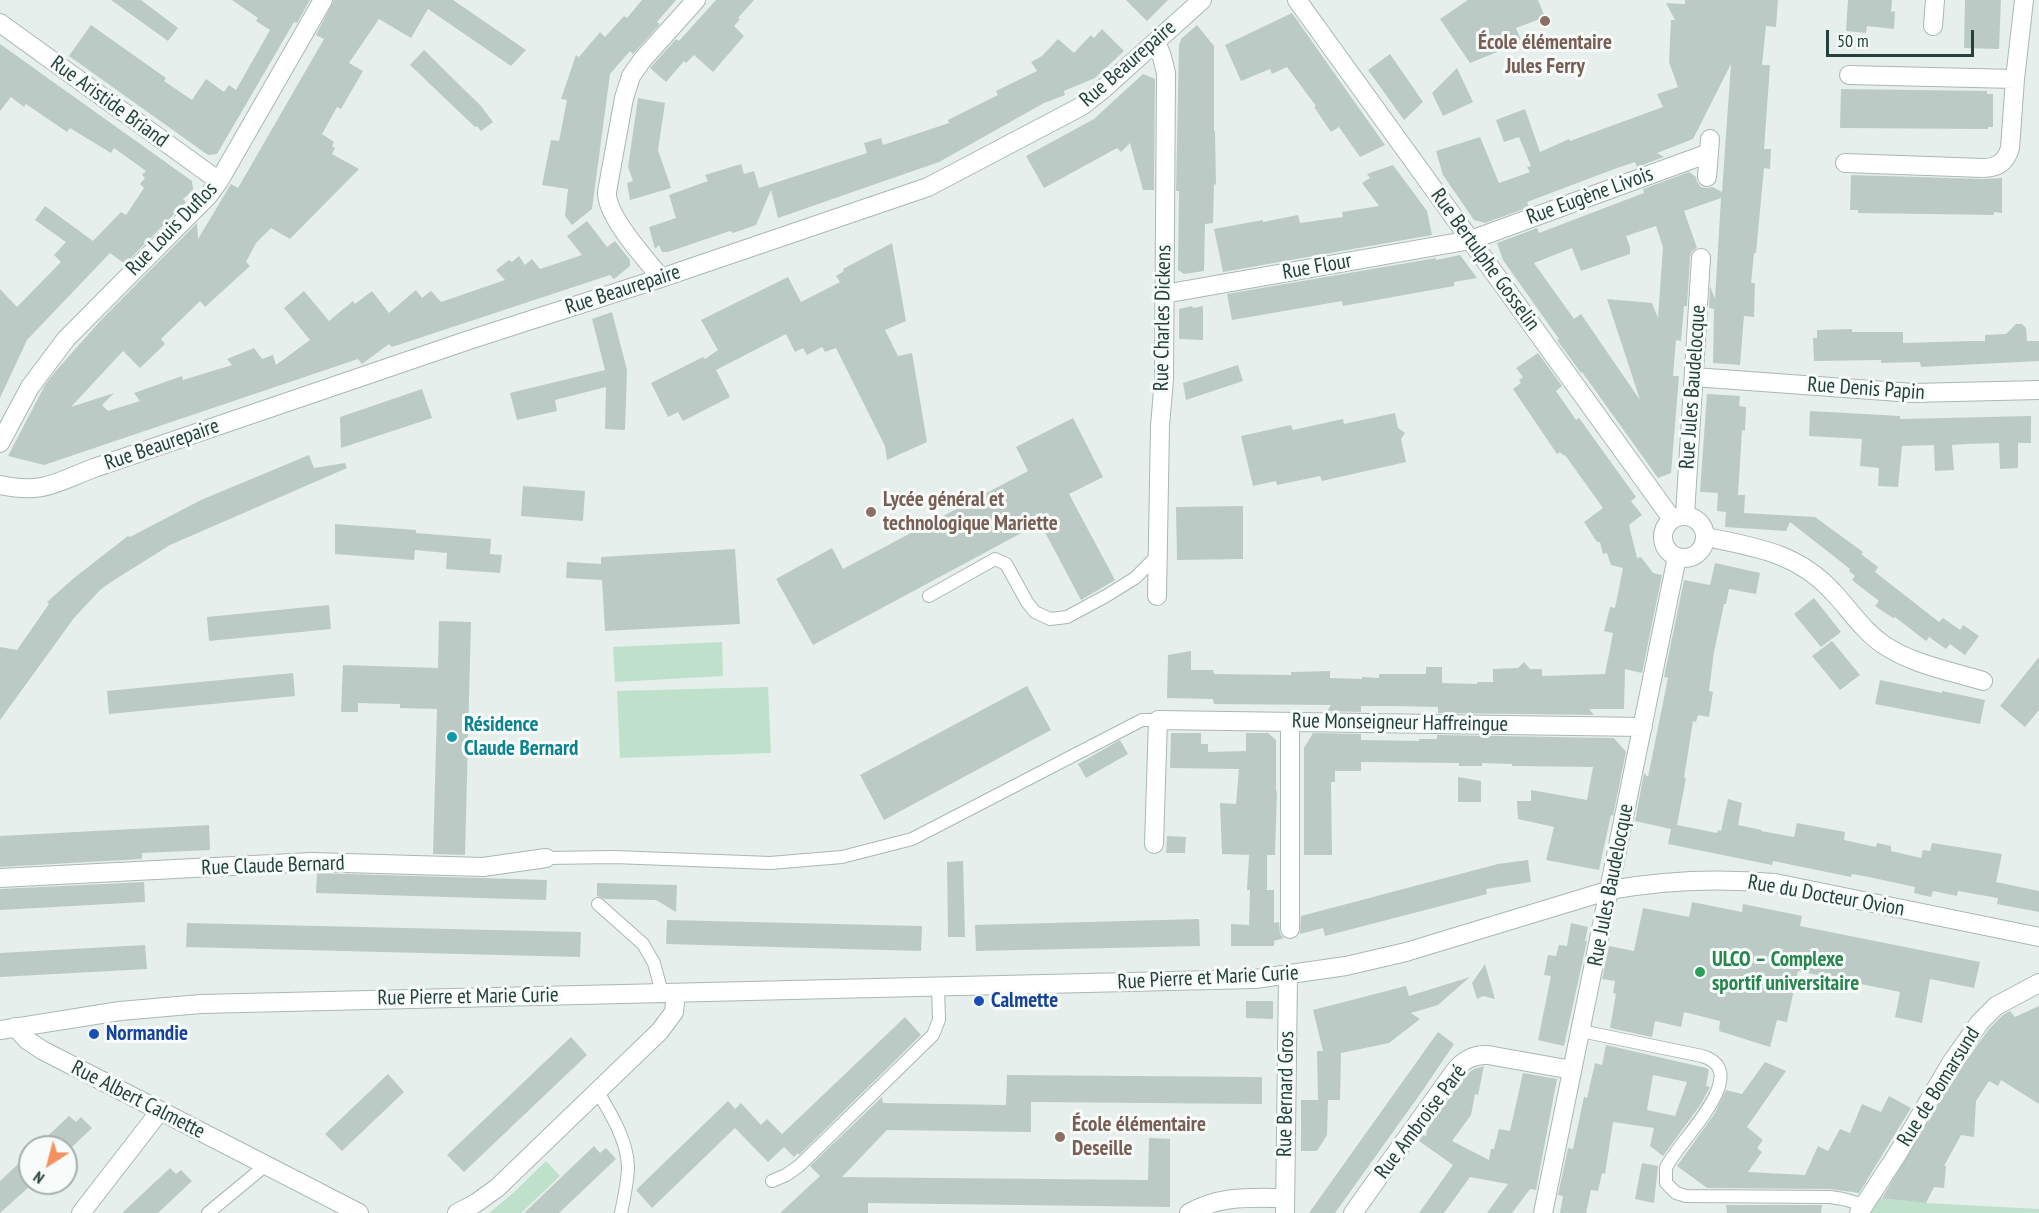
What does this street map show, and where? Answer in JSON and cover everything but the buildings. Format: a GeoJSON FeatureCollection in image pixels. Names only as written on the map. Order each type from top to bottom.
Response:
{"type":"FeatureCollection","features":[{"type":"Feature","properties":{"kind":"street","name":"Rue Louis Duflos"},"geometry":{"type":"LineString","coordinates":[[0,444],[30,387],[66,339],[202,203],[219,181],[323,0]]}},
{"type":"Feature","properties":{"kind":"street"},"geometry":{"type":"LineString","coordinates":[[661,279],[611,212],[607,192],[624,98],[631,76],[643,59],[696,0]]}},
{"type":"Feature","properties":{"kind":"street","name":"Rue Beaurepaire"},"geometry":{"type":"LineString","coordinates":[[0,486],[43,488],[94,468],[469,340],[661,279],[939,182],[1082,106],[1202,0]]}},
{"type":"Feature","properties":{"kind":"street","name":"Rue Bertulphe Gosselin"},"geometry":{"type":"LineString","coordinates":[[1298,0],[1471,240],[1678,517]]}},
{"type":"Feature","properties":{"kind":"street"},"geometry":{"type":"LineString","coordinates":[[1933,27],[1935,0]]}},
{"type":"Feature","properties":{"kind":"street"},"geometry":{"type":"LineString","coordinates":[[1845,163],[1983,168],[2000,165],[2010,148],[2014,79],[2024,0]]}},
{"type":"Feature","properties":{"kind":"street","name":"Rue Aristide Briand"},"geometry":{"type":"LineString","coordinates":[[0,23],[219,181]]}},
{"type":"Feature","properties":{"kind":"street","name":"Rue Charles Dickens"},"geometry":{"type":"LineString","coordinates":[[1156,41],[1166,73],[1164,379],[1159,437],[1157,596]]}},
{"type":"Feature","properties":{"kind":"street"},"geometry":{"type":"LineString","coordinates":[[1849,75],[2014,79]]}},
{"type":"Feature","properties":{"kind":"street","name":"Rue Eugène Livois"},"geometry":{"type":"LineString","coordinates":[[1471,240],[1709,146],[1707,177]]}},
{"type":"Feature","properties":{"kind":"street","name":"Rue Flour"},"geometry":{"type":"LineString","coordinates":[[1164,294],[1471,240]]}},
{"type":"Feature","properties":{"kind":"street","name":"Rue Jules Baudelocque"},"geometry":{"type":"LineString","coordinates":[[1678,517],[1694,377],[1701,258]]}},
{"type":"Feature","properties":{"kind":"street","name":"Rue Denis Papin"},"geometry":{"type":"LineString","coordinates":[[1694,377],[1912,393],[2039,390]]}},
{"type":"Feature","properties":{"kind":"street"},"geometry":{"type":"LineString","coordinates":[[1678,517],[1700,522],[1706,537],[1704,546],[1698,554],[1687,558],[1677,557],[1667,549],[1663,540],[1665,527],[1678,517]]}},
{"type":"Feature","properties":{"kind":"street"},"geometry":{"type":"LineString","coordinates":[[1706,537],[1772,552],[1794,561],[1828,587],[1866,629],[1884,645],[1906,656],[1983,681]]}},
{"type":"Feature","properties":{"kind":"street","name":"Rue Jules Baudelocque"},"geometry":{"type":"LineString","coordinates":[[1543,1213],[1677,557]]}},
{"type":"Feature","properties":{"kind":"street"},"geometry":{"type":"LineString","coordinates":[[1154,844],[1158,720]]}},
{"type":"Feature","properties":{"kind":"street","name":"Rue Monseigneur Haffreingue"},"geometry":{"type":"LineString","coordinates":[[1158,720],[1643,727]]}},
{"type":"Feature","properties":{"kind":"street"},"geometry":{"type":"LineString","coordinates":[[1290,722],[1290,929]]}},
{"type":"Feature","properties":{"kind":"street","name":"Rue Claude Bernard"},"geometry":{"type":"LineString","coordinates":[[0,878],[311,862],[483,867],[546,858]]}},
{"type":"Feature","properties":{"kind":"street","name":"Rue du Docteur Ovion"},"geometry":{"type":"LineString","coordinates":[[1610,890],[1685,881],[1748,880],[1806,889],[2039,937]]}},
{"type":"Feature","properties":{"kind":"street","name":"Rue Pierre et Marie Curie"},"geometry":{"type":"LineString","coordinates":[[7,1028],[134,1009],[201,1004],[1230,981],[1346,966],[1406,952],[1610,890]]}},
{"type":"Feature","properties":{"kind":"street","name":"Rue Bernard Gros"},"geometry":{"type":"LineString","coordinates":[[1285,1205],[1288,975]]}},
{"type":"Feature","properties":{"kind":"street","name":"Rue de Bomarsund"},"geometry":{"type":"LineString","coordinates":[[1861,1209],[1898,1153],[1954,1058],[1980,1022],[1996,1006],[2039,983]]}},
{"type":"Feature","properties":{"kind":"street"},"geometry":{"type":"LineString","coordinates":[[457,1213],[497,1188],[667,1024],[674,1012],[669,993]]}},
{"type":"Feature","properties":{"kind":"street","name":"Rue Albert Calmette"},"geometry":{"type":"LineString","coordinates":[[7,1028],[42,1050],[359,1213]]}},
{"type":"Feature","properties":{"kind":"street","name":"Rue Ambroise Paré"},"geometry":{"type":"LineString","coordinates":[[1353,1213],[1454,1072],[1466,1060],[1480,1054],[1572,1070]]}},
{"type":"Feature","properties":{"kind":"street"},"geometry":{"type":"LineString","coordinates":[[81,1213],[160,1111]]}},
{"type":"Feature","properties":{"kind":"street"},"geometry":{"type":"LineString","coordinates":[[1188,1213],[1222,1199],[1285,1205]]}},
{"type":"Feature","properties":{"kind":"lane"},"geometry":{"type":"LineString","coordinates":[[929,596],[995,559],[1006,564],[1035,612],[1050,619],[1067,617],[1135,578],[1158,555]]}},
{"type":"Feature","properties":{"kind":"lane"},"geometry":{"type":"LineString","coordinates":[[546,858],[614,857],[770,863],[842,857],[912,839],[1142,720],[1158,720]]}},
{"type":"Feature","properties":{"kind":"lane"},"geometry":{"type":"LineString","coordinates":[[598,904],[644,944],[669,993]]}},
{"type":"Feature","properties":{"kind":"lane"},"geometry":{"type":"LineString","coordinates":[[772,1181],[799,1166],[933,1035],[939,1020],[938,987]]}},
{"type":"Feature","properties":{"kind":"lane"},"geometry":{"type":"LineString","coordinates":[[1581,1031],[1702,1056],[1713,1060],[1719,1067],[1722,1076],[1718,1092],[1666,1168],[1666,1183],[1676,1194],[1686,1196],[1830,1197],[1843,1199],[1861,1209]]}},
{"type":"Feature","properties":{"kind":"lane"},"geometry":{"type":"LineString","coordinates":[[598,1092],[615,1122],[626,1155],[627,1176],[621,1213]]}},
{"type":"Feature","properties":{"kind":"lane"},"geometry":{"type":"LineString","coordinates":[[208,1213],[266,1166]]}},
{"type":"Feature","properties":{"kind":"green space"},"geometry":{"type":"Polygon","coordinates":[[[722,642],[723,676],[615,682],[613,647],[722,642]]]}},
{"type":"Feature","properties":{"kind":"green space"},"geometry":{"type":"Polygon","coordinates":[[[768,687],[771,753],[620,758],[617,691],[768,687]]]}},
{"type":"Feature","properties":{"kind":"green space"},"geometry":{"type":"Polygon","coordinates":[[[546,1161],[560,1176],[521,1213],[489,1213],[513,1193],[546,1161]]]}},
{"type":"Feature","properties":{"kind":"green space"},"geometry":{"type":"Polygon","coordinates":[[[1878,1197],[1926,1203],[2039,1209],[2039,1213],[1867,1213],[1878,1197]]]}},
{"type":"Feature","properties":{"kind":"place","name":"École élémentaire Jules Ferry"},"geometry":{"type":"Point","coordinates":[1545,21]}},
{"type":"Feature","properties":{"kind":"place","name":"Lycée général et technologique Mariette"},"geometry":{"type":"Point","coordinates":[871,512]}},
{"type":"Feature","properties":{"kind":"place","name":"Résidence Claude Bernard"},"geometry":{"type":"Point","coordinates":[452,737]}},
{"type":"Feature","properties":{"kind":"place","name":"ULCO – Complexe sportif universitaire"},"geometry":{"type":"Point","coordinates":[1700,972]}},
{"type":"Feature","properties":{"kind":"place","name":"Calmette"},"geometry":{"type":"Point","coordinates":[979,1001]}},
{"type":"Feature","properties":{"kind":"place","name":"Normandie"},"geometry":{"type":"Point","coordinates":[94,1034]}},
{"type":"Feature","properties":{"kind":"place","name":"École élémentaire Deseille"},"geometry":{"type":"Point","coordinates":[1060,1137]}}]}
